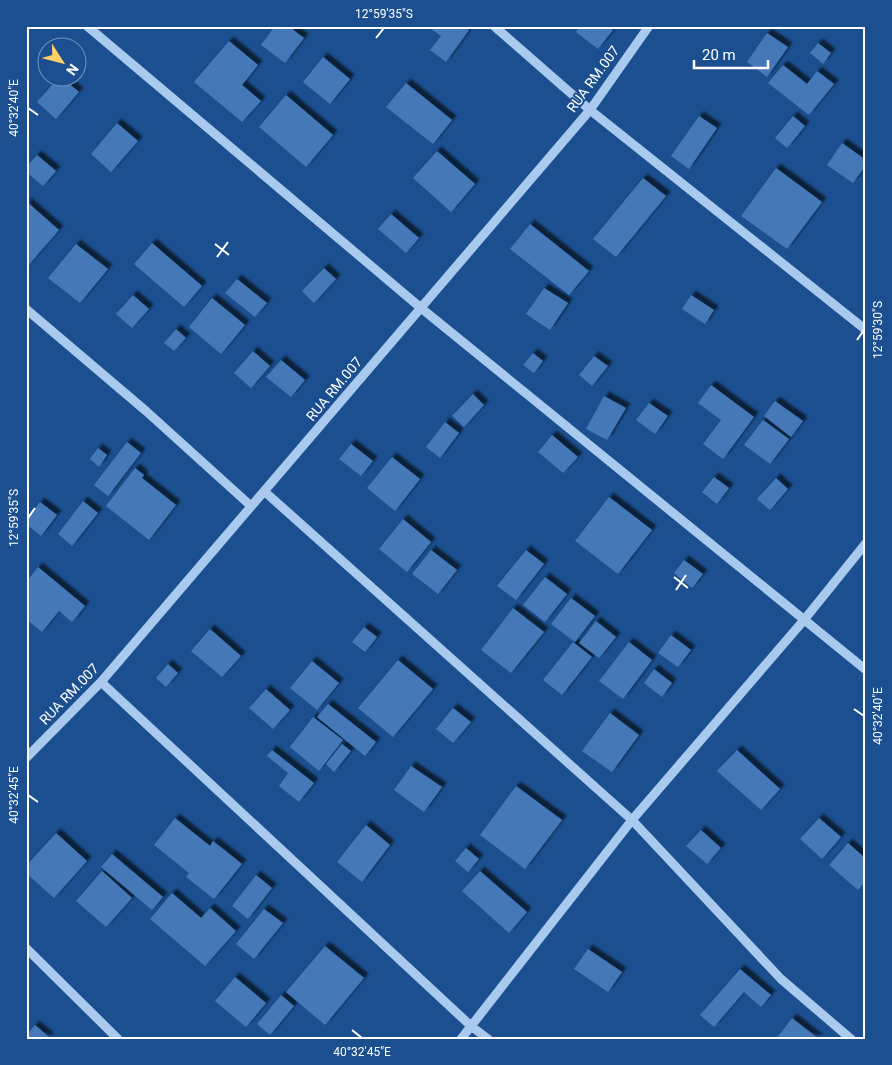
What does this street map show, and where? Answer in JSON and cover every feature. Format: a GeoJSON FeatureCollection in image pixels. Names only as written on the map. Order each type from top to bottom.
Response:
{"type":"FeatureCollection","features":[{"type":"Feature","properties":{"kind":"street"},"geometry":{"type":"LineString","coordinates":[[86,26],[421,308],[866,670]]}},
{"type":"Feature","properties":{"kind":"street"},"geometry":{"type":"LineString","coordinates":[[494,26],[590,110],[866,330]]}},
{"type":"Feature","properties":{"kind":"street","name":"RUA RM.007"},"geometry":{"type":"LineString","coordinates":[[26,758],[102,682],[590,110],[649,26]]}},
{"type":"Feature","properties":{"kind":"street"},"geometry":{"type":"LineString","coordinates":[[26,308],[153,417],[252,506]]}},
{"type":"Feature","properties":{"kind":"street"},"geometry":{"type":"LineString","coordinates":[[264,491],[632,820],[781,979],[851,1039]]}},
{"type":"Feature","properties":{"kind":"street"},"geometry":{"type":"LineString","coordinates":[[461,1039],[632,820],[804,620],[866,543]]}},
{"type":"Feature","properties":{"kind":"street"},"geometry":{"type":"LineString","coordinates":[[102,682],[471,1026],[488,1039]]}},
{"type":"Feature","properties":{"kind":"street"},"geometry":{"type":"LineString","coordinates":[[26,948],[118,1039]]}},
{"type":"Feature","properties":{"kind":"building"},"geometry":{"type":"Polygon","coordinates":[[[275,26],[288,26],[304,38],[285,63],[261,45],[275,26]]]}},
{"type":"Feature","properties":{"kind":"building"},"geometry":{"type":"Polygon","coordinates":[[[431,26],[463,26],[469,30],[446,62],[430,50],[441,36],[430,28],[431,26]]]}},
{"type":"Feature","properties":{"kind":"building"},"geometry":{"type":"Polygon","coordinates":[[[580,26],[608,26],[613,30],[598,49],[576,32],[580,26]]]}},
{"type":"Feature","properties":{"kind":"building"},"geometry":{"type":"Polygon","coordinates":[[[767,33],[788,47],[767,77],[747,62],[767,33]]]}},
{"type":"Feature","properties":{"kind":"building"},"geometry":{"type":"Polygon","coordinates":[[[229,41],[258,65],[242,85],[261,101],[242,122],[194,82],[229,41]]]}},
{"type":"Feature","properties":{"kind":"building"},"geometry":{"type":"Polygon","coordinates":[[[818,43],[831,53],[823,64],[810,53],[818,43]]]}},
{"type":"Feature","properties":{"kind":"building"},"geometry":{"type":"Polygon","coordinates":[[[323,57],[350,79],[330,104],[303,82],[323,57]]]}},
{"type":"Feature","properties":{"kind":"building"},"geometry":{"type":"Polygon","coordinates":[[[783,65],[807,84],[817,71],[834,84],[809,115],[768,83],[783,65]]]}},
{"type":"Feature","properties":{"kind":"building"},"geometry":{"type":"Polygon","coordinates":[[[406,83],[452,120],[433,144],[386,107],[406,83]]]}},
{"type":"Feature","properties":{"kind":"building"},"geometry":{"type":"Polygon","coordinates":[[[49,88],[74,88],[79,92],[56,119],[37,102],[49,88]]]}},
{"type":"Feature","properties":{"kind":"building"},"geometry":{"type":"Polygon","coordinates":[[[286,95],[333,135],[306,167],[259,127],[286,95]]]}},
{"type":"Feature","properties":{"kind":"building"},"geometry":{"type":"Polygon","coordinates":[[[699,116],[717,128],[689,169],[671,156],[699,116]]]}},
{"type":"Feature","properties":{"kind":"building"},"geometry":{"type":"Polygon","coordinates":[[[793,116],[805,126],[787,148],[775,138],[793,116]]]}},
{"type":"Feature","properties":{"kind":"building"},"geometry":{"type":"Polygon","coordinates":[[[117,123],[138,141],[111,172],[91,154],[117,123]]]}},
{"type":"Feature","properties":{"kind":"building"},"geometry":{"type":"Polygon","coordinates":[[[842,143],[866,160],[866,165],[853,183],[827,165],[842,143]]]}},
{"type":"Feature","properties":{"kind":"building"},"geometry":{"type":"Polygon","coordinates":[[[437,151],[475,184],[451,212],[413,178],[437,151]]]}},
{"type":"Feature","properties":{"kind":"building"},"geometry":{"type":"Polygon","coordinates":[[[37,155],[56,171],[43,186],[26,172],[26,167],[37,155]]]}},
{"type":"Feature","properties":{"kind":"building"},"geometry":{"type":"Polygon","coordinates":[[[776,168],[822,202],[787,249],[741,216],[776,168]]]}},
{"type":"Feature","properties":{"kind":"building"},"geometry":{"type":"Polygon","coordinates":[[[643,178],[666,196],[616,257],[593,239],[643,178]]]}},
{"type":"Feature","properties":{"kind":"building"},"geometry":{"type":"Polygon","coordinates":[[[26,201],[59,230],[26,268],[26,201]]]}},
{"type":"Feature","properties":{"kind":"building"},"geometry":{"type":"Polygon","coordinates":[[[391,214],[419,238],[406,253],[378,229],[391,214]]]}},
{"type":"Feature","properties":{"kind":"building"},"geometry":{"type":"Polygon","coordinates":[[[530,224],[589,271],[569,295],[510,249],[530,224]]]}},
{"type":"Feature","properties":{"kind":"building"},"geometry":{"type":"Polygon","coordinates":[[[152,243],[202,286],[184,307],[134,264],[152,243]]]}},
{"type":"Feature","properties":{"kind":"building"},"geometry":{"type":"Polygon","coordinates":[[[76,244],[108,269],[80,303],[48,278],[76,244]]]}},
{"type":"Feature","properties":{"kind":"building"},"geometry":{"type":"Polygon","coordinates":[[[324,268],[336,279],[314,303],[302,291],[324,268]]]}},
{"type":"Feature","properties":{"kind":"building"},"geometry":{"type":"Polygon","coordinates":[[[237,279],[267,303],[255,317],[225,293],[237,279]]]}},
{"type":"Feature","properties":{"kind":"building"},"geometry":{"type":"Polygon","coordinates":[[[544,288],[568,303],[550,330],[526,314],[544,288]]]}},
{"type":"Feature","properties":{"kind":"building"},"geometry":{"type":"Polygon","coordinates":[[[133,295],[149,309],[132,328],[116,314],[133,295]]]}},
{"type":"Feature","properties":{"kind":"building"},"geometry":{"type":"Polygon","coordinates":[[[691,295],[714,310],[705,324],[682,309],[691,295]]]}},
{"type":"Feature","properties":{"kind":"building"},"geometry":{"type":"Polygon","coordinates":[[[212,298],[245,325],[221,354],[189,327],[212,298]]]}},
{"type":"Feature","properties":{"kind":"building"},"geometry":{"type":"Polygon","coordinates":[[[176,329],[186,338],[174,351],[164,343],[176,329]]]}},
{"type":"Feature","properties":{"kind":"building"},"geometry":{"type":"Polygon","coordinates":[[[253,351],[270,366],[251,388],[234,373],[253,351]]]}},
{"type":"Feature","properties":{"kind":"building"},"geometry":{"type":"Polygon","coordinates":[[[533,353],[543,361],[534,373],[523,365],[533,353]]]}},
{"type":"Feature","properties":{"kind":"building"},"geometry":{"type":"Polygon","coordinates":[[[594,356],[608,366],[592,386],[579,375],[594,356]]]}},
{"type":"Feature","properties":{"kind":"building"},"geometry":{"type":"Polygon","coordinates":[[[281,360],[305,380],[291,397],[266,377],[281,360]]]}},
{"type":"Feature","properties":{"kind":"building"},"geometry":{"type":"Polygon","coordinates":[[[711,385],[754,417],[723,459],[703,444],[721,420],[698,403],[711,385]]]}},
{"type":"Feature","properties":{"kind":"building"},"geometry":{"type":"Polygon","coordinates":[[[473,394],[484,405],[464,427],[452,416],[473,394]]]}},
{"type":"Feature","properties":{"kind":"building"},"geometry":{"type":"Polygon","coordinates":[[[604,396],[626,408],[607,440],[586,429],[604,396]]]}},
{"type":"Feature","properties":{"kind":"building"},"geometry":{"type":"Polygon","coordinates":[[[775,401],[803,421],[791,437],[764,416],[775,401]]]}},
{"type":"Feature","properties":{"kind":"building"},"geometry":{"type":"Polygon","coordinates":[[[649,403],[668,416],[655,434],[636,420],[649,403]]]}},
{"type":"Feature","properties":{"kind":"building"},"geometry":{"type":"Polygon","coordinates":[[[763,420],[789,439],[770,464],[744,445],[763,420]]]}},
{"type":"Feature","properties":{"kind":"building"},"geometry":{"type":"Polygon","coordinates":[[[445,422],[459,433],[440,458],[426,447],[445,422]]]}},
{"type":"Feature","properties":{"kind":"building"},"geometry":{"type":"Polygon","coordinates":[[[552,435],[578,457],[563,473],[538,452],[552,435]]]}},
{"type":"Feature","properties":{"kind":"building"},"geometry":{"type":"Polygon","coordinates":[[[127,442],[141,453],[108,496],[94,485],[127,442]]]}},
{"type":"Feature","properties":{"kind":"building"},"geometry":{"type":"Polygon","coordinates":[[[351,444],[373,461],[361,476],[339,459],[351,444]]]}},
{"type":"Feature","properties":{"kind":"building"},"geometry":{"type":"Polygon","coordinates":[[[98,448],[107,455],[99,467],[90,459],[98,448]]]}},
{"type":"Feature","properties":{"kind":"building"},"geometry":{"type":"Polygon","coordinates":[[[392,457],[420,479],[395,511],[367,488],[392,457]]]}},
{"type":"Feature","properties":{"kind":"building"},"geometry":{"type":"Polygon","coordinates":[[[135,468],[144,475],[142,478],[176,505],[149,540],[106,506],[135,468]]]}},
{"type":"Feature","properties":{"kind":"building"},"geometry":{"type":"Polygon","coordinates":[[[714,477],[729,488],[717,504],[702,492],[714,477]]]}},
{"type":"Feature","properties":{"kind":"building"},"geometry":{"type":"Polygon","coordinates":[[[776,478],[788,489],[770,510],[757,499],[776,478]]]}},
{"type":"Feature","properties":{"kind":"building"},"geometry":{"type":"Polygon","coordinates":[[[609,497],[652,530],[618,574],[575,541],[609,497]]]}},
{"type":"Feature","properties":{"kind":"building"},"geometry":{"type":"Polygon","coordinates":[[[83,501],[98,513],[72,546],[58,534],[83,501]]]}},
{"type":"Feature","properties":{"kind":"building"},"geometry":{"type":"Polygon","coordinates":[[[40,502],[57,515],[41,536],[26,524],[26,520],[40,502]]]}},
{"type":"Feature","properties":{"kind":"building"},"geometry":{"type":"Polygon","coordinates":[[[403,519],[431,542],[407,572],[379,549],[403,519]]]}},
{"type":"Feature","properties":{"kind":"building"},"geometry":{"type":"Polygon","coordinates":[[[431,550],[457,570],[438,594],[412,574],[431,550]]]}},
{"type":"Feature","properties":{"kind":"building"},"geometry":{"type":"Polygon","coordinates":[[[526,550],[544,564],[516,600],[497,586],[526,550]]]}},
{"type":"Feature","properties":{"kind":"building"},"geometry":{"type":"Polygon","coordinates":[[[684,560],[703,574],[692,588],[674,573],[684,560]]]}},
{"type":"Feature","properties":{"kind":"building"},"geometry":{"type":"Polygon","coordinates":[[[38,567],[85,606],[72,622],[59,611],[42,632],[26,619],[26,588],[28,585],[26,582],[38,567]]]}},
{"type":"Feature","properties":{"kind":"building"},"geometry":{"type":"Polygon","coordinates":[[[545,577],[567,594],[545,622],[523,605],[545,577]]]}},
{"type":"Feature","properties":{"kind":"building"},"geometry":{"type":"Polygon","coordinates":[[[571,598],[595,616],[575,642],[551,624],[571,598]]]}},
{"type":"Feature","properties":{"kind":"building"},"geometry":{"type":"Polygon","coordinates":[[[513,608],[544,632],[511,673],[481,650],[513,608]]]}},
{"type":"Feature","properties":{"kind":"building"},"geometry":{"type":"Polygon","coordinates":[[[596,621],[616,637],[599,658],[579,643],[596,621]]]}},
{"type":"Feature","properties":{"kind":"building"},"geometry":{"type":"Polygon","coordinates":[[[364,627],[377,637],[365,652],[352,642],[364,627]]]}},
{"type":"Feature","properties":{"kind":"building"},"geometry":{"type":"Polygon","coordinates":[[[210,629],[241,656],[222,677],[191,651],[210,629]]]}},
{"type":"Feature","properties":{"kind":"building"},"geometry":{"type":"Polygon","coordinates":[[[671,635],[691,650],[678,667],[658,653],[671,635]]]}},
{"type":"Feature","properties":{"kind":"building"},"geometry":{"type":"Polygon","coordinates":[[[573,642],[592,657],[562,695],[543,680],[573,642]]]}},
{"type":"Feature","properties":{"kind":"building"},"geometry":{"type":"Polygon","coordinates":[[[629,642],[652,660],[623,699],[599,681],[629,642]]]}},
{"type":"Feature","properties":{"kind":"building"},"geometry":{"type":"Polygon","coordinates":[[[398,660],[433,689],[393,737],[358,708],[398,660]]]}},
{"type":"Feature","properties":{"kind":"building"},"geometry":{"type":"Polygon","coordinates":[[[312,661],[339,683],[317,710],[290,688],[312,661]]]}},
{"type":"Feature","properties":{"kind":"building"},"geometry":{"type":"Polygon","coordinates":[[[168,664],[178,673],[166,687],[156,678],[168,664]]]}},
{"type":"Feature","properties":{"kind":"building"},"geometry":{"type":"Polygon","coordinates":[[[654,669],[672,683],[662,697],[644,683],[654,669]]]}},
{"type":"Feature","properties":{"kind":"building"},"geometry":{"type":"Polygon","coordinates":[[[266,689],[290,710],[273,729],[249,708],[266,689]]]}},
{"type":"Feature","properties":{"kind":"building"},"geometry":{"type":"Polygon","coordinates":[[[328,704],[376,742],[365,756],[317,717],[328,704]]]}},
{"type":"Feature","properties":{"kind":"building"},"geometry":{"type":"Polygon","coordinates":[[[453,708],[471,722],[453,743],[436,729],[453,708]]]}},
{"type":"Feature","properties":{"kind":"building"},"geometry":{"type":"Polygon","coordinates":[[[610,713],[639,735],[612,772],[582,751],[610,713]]]}},
{"type":"Feature","properties":{"kind":"building"},"geometry":{"type":"Polygon","coordinates":[[[313,717],[343,740],[319,771],[290,747],[313,717]]]}},
{"type":"Feature","properties":{"kind":"building"},"geometry":{"type":"Polygon","coordinates":[[[342,744],[351,751],[334,772],[326,764],[342,744]]]}},
{"type":"Feature","properties":{"kind":"building"},"geometry":{"type":"Polygon","coordinates":[[[272,750],[314,783],[299,802],[279,786],[288,773],[267,756],[272,750]]]}},
{"type":"Feature","properties":{"kind":"building"},"geometry":{"type":"Polygon","coordinates":[[[737,750],[780,789],[761,810],[717,771],[737,750]]]}},
{"type":"Feature","properties":{"kind":"building"},"geometry":{"type":"Polygon","coordinates":[[[411,766],[442,787],[424,812],[394,790],[411,766]]]}},
{"type":"Feature","properties":{"kind":"building"},"geometry":{"type":"Polygon","coordinates":[[[516,786],[562,820],[525,869],[480,835],[516,786]]]}},
{"type":"Feature","properties":{"kind":"building"},"geometry":{"type":"Polygon","coordinates":[[[175,818],[210,846],[213,841],[242,864],[214,899],[186,877],[189,873],[154,845],[175,818]]]}},
{"type":"Feature","properties":{"kind":"building"},"geometry":{"type":"Polygon","coordinates":[[[819,818],[841,837],[822,859],[800,839],[819,818]]]}},
{"type":"Feature","properties":{"kind":"building"},"geometry":{"type":"Polygon","coordinates":[[[366,825],[390,845],[362,882],[337,862],[366,825]]]}},
{"type":"Feature","properties":{"kind":"building"},"geometry":{"type":"Polygon","coordinates":[[[701,830],[721,848],[707,864],[686,846],[701,830]]]}},
{"type":"Feature","properties":{"kind":"building"},"geometry":{"type":"Polygon","coordinates":[[[56,833],[87,861],[54,898],[26,873],[26,866],[56,833]]]}},
{"type":"Feature","properties":{"kind":"building"},"geometry":{"type":"Polygon","coordinates":[[[848,843],[866,859],[866,881],[858,890],[829,865],[848,843]]]}},
{"type":"Feature","properties":{"kind":"building"},"geometry":{"type":"Polygon","coordinates":[[[466,848],[479,859],[468,872],[455,861],[466,848]]]}},
{"type":"Feature","properties":{"kind":"building"},"geometry":{"type":"Polygon","coordinates":[[[112,854],[163,897],[152,910],[101,867],[112,854]]]}},
{"type":"Feature","properties":{"kind":"building"},"geometry":{"type":"Polygon","coordinates":[[[102,871],[132,898],[106,927],[76,901],[102,871]]]}},
{"type":"Feature","properties":{"kind":"building"},"geometry":{"type":"Polygon","coordinates":[[[480,871],[527,912],[509,933],[462,891],[480,871]]]}},
{"type":"Feature","properties":{"kind":"building"},"geometry":{"type":"Polygon","coordinates":[[[256,875],[272,888],[248,919],[232,906],[256,875]]]}},
{"type":"Feature","properties":{"kind":"building"},"geometry":{"type":"Polygon","coordinates":[[[172,893],[201,918],[210,908],[236,931],[205,966],[150,919],[172,893]]]}},
{"type":"Feature","properties":{"kind":"building"},"geometry":{"type":"Polygon","coordinates":[[[264,909],[283,923],[254,959],[236,944],[264,909]]]}},
{"type":"Feature","properties":{"kind":"building"},"geometry":{"type":"Polygon","coordinates":[[[325,946],[364,978],[325,1025],[286,992],[325,946]]]}},
{"type":"Feature","properties":{"kind":"building"},"geometry":{"type":"Polygon","coordinates":[[[588,949],[622,972],[608,992],[574,969],[588,949]]]}},
{"type":"Feature","properties":{"kind":"building"},"geometry":{"type":"Polygon","coordinates":[[[740,969],[771,995],[761,1007],[744,992],[714,1027],[700,1015],[740,969]]]}},
{"type":"Feature","properties":{"kind":"building"},"geometry":{"type":"Polygon","coordinates":[[[235,977],[266,1003],[246,1027],[215,1001],[235,977]]]}},
{"type":"Feature","properties":{"kind":"building"},"geometry":{"type":"Polygon","coordinates":[[[281,995],[294,1006],[270,1035],[257,1024],[281,995]]]}},
{"type":"Feature","properties":{"kind":"building"},"geometry":{"type":"Polygon","coordinates":[[[792,1018],[819,1039],[776,1039],[792,1018]]]}},
{"type":"Feature","properties":{"kind":"building"},"geometry":{"type":"Polygon","coordinates":[[[35,1025],[49,1037],[48,1039],[26,1039],[26,1035],[35,1025]]]}}]}
